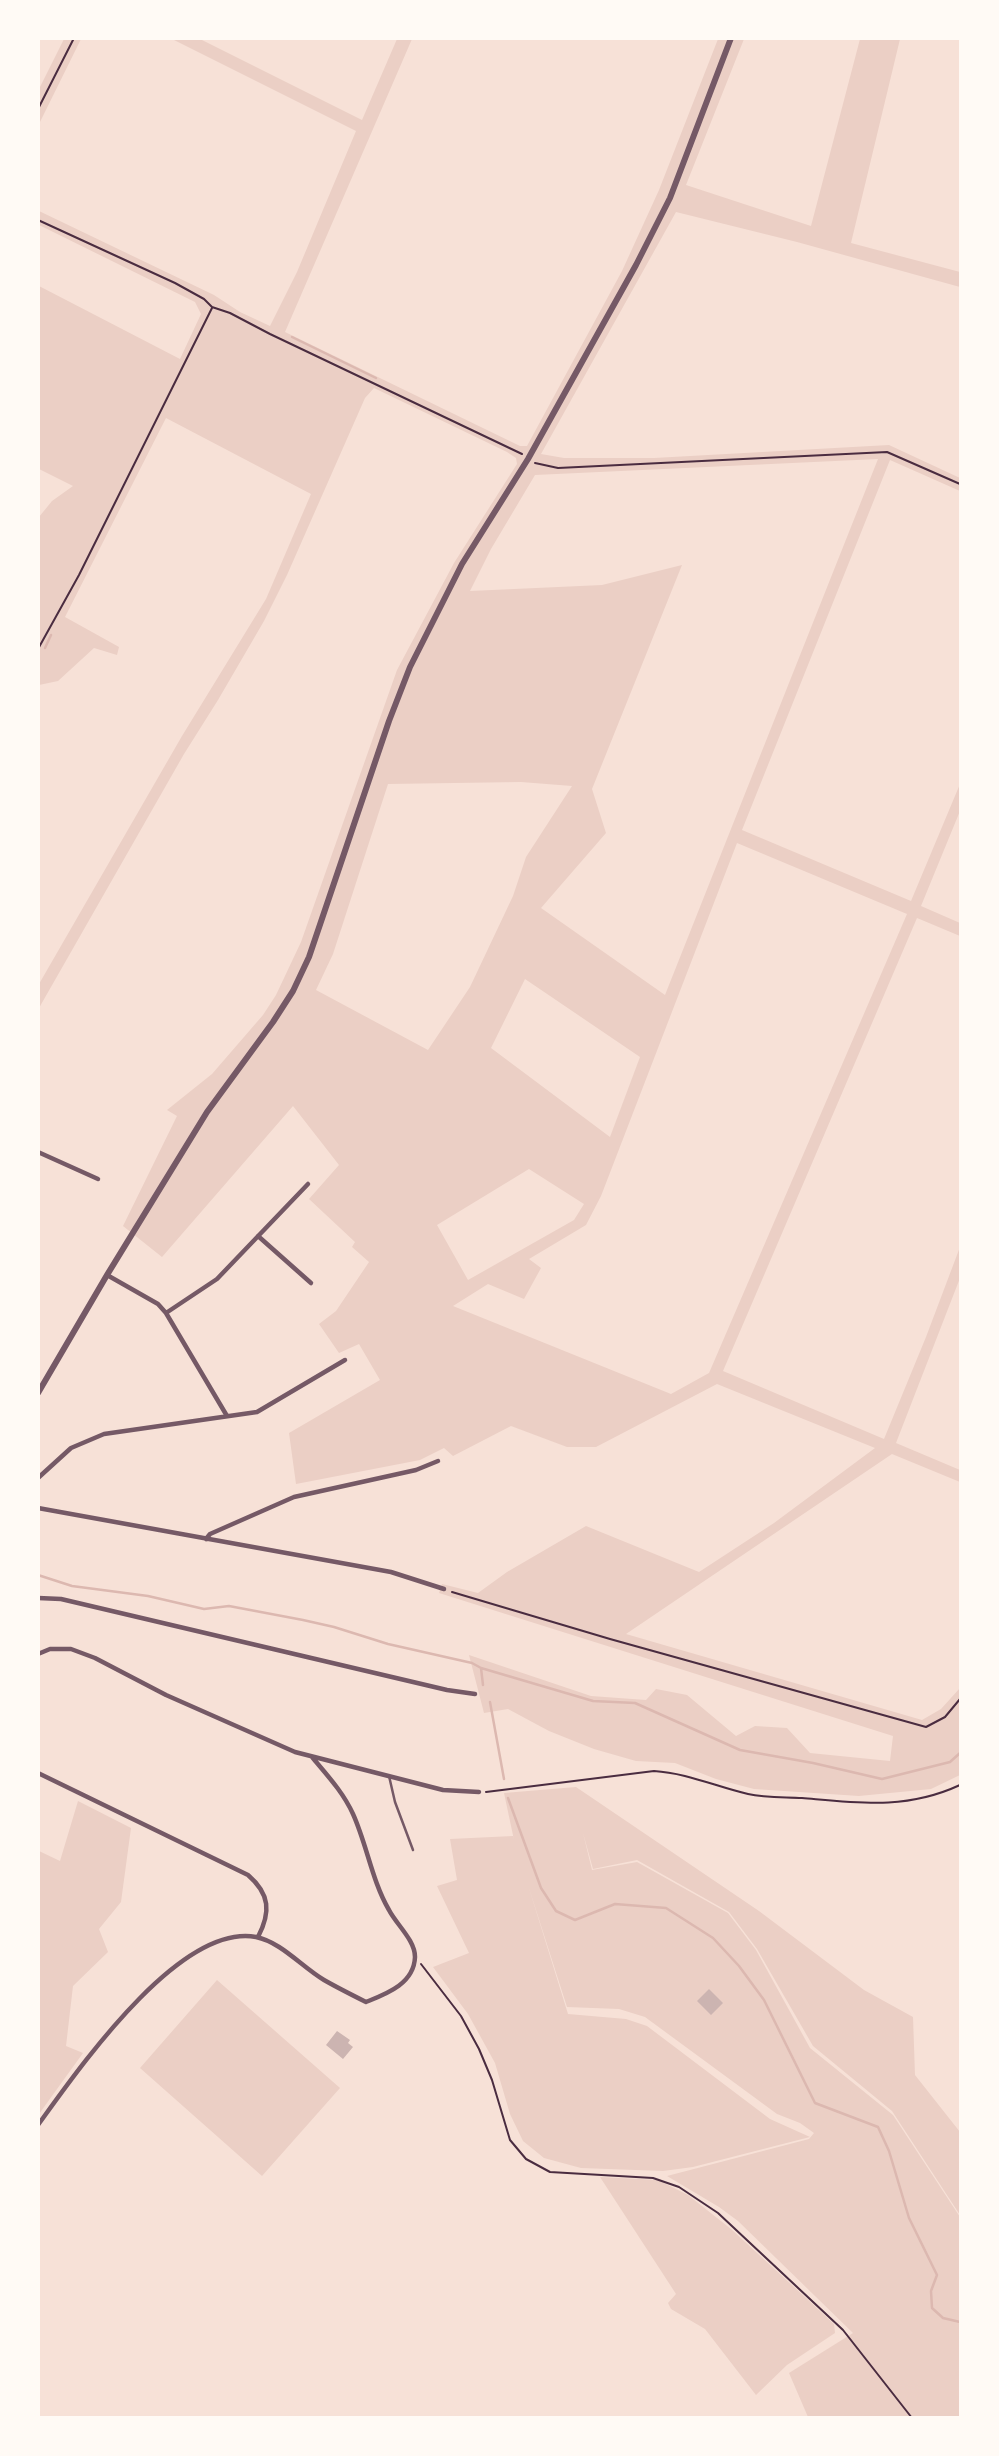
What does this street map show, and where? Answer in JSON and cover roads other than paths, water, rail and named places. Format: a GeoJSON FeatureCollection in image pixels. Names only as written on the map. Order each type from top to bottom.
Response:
{"type":"FeatureCollection","features":[{"type":"Feature","properties":{"kind":"street"},"geometry":{"type":"LineString","coordinates":[[38,1394],[207,1112],[293,991],[309,957],[410,667],[462,564],[528,460],[636,265],[670,198],[731,38]]}},
{"type":"Feature","properties":{"kind":"street"},"geometry":{"type":"LineString","coordinates":[[38,1152],[98,1179]]}},
{"type":"Feature","properties":{"kind":"street"},"geometry":{"type":"LineString","coordinates":[[166,1313],[217,1279],[308,1184]]}},
{"type":"Feature","properties":{"kind":"street"},"geometry":{"type":"LineString","coordinates":[[258,1236],[311,1283]]}},
{"type":"Feature","properties":{"kind":"street"},"geometry":{"type":"LineString","coordinates":[[107,1275],[158,1304],[166,1313],[227,1416]]}},
{"type":"Feature","properties":{"kind":"street"},"geometry":{"type":"LineString","coordinates":[[38,1478],[71,1448],[104,1434],[257,1412],[345,1360]]}},
{"type":"Feature","properties":{"kind":"street"},"geometry":{"type":"LineString","coordinates":[[206,1539],[210,1534],[294,1497],[416,1470],[438,1461]]}},
{"type":"Feature","properties":{"kind":"street"},"geometry":{"type":"LineString","coordinates":[[38,1508],[391,1572],[444,1589]]}},
{"type":"Feature","properties":{"kind":"street"},"geometry":{"type":"LineString","coordinates":[[38,1598],[61,1599],[434,1687],[475,1694]]}},
{"type":"Feature","properties":{"kind":"street"},"geometry":{"type":"LineString","coordinates":[[38,1654],[50,1649],[71,1649],[83,1653],[166,1695],[312,1757],[443,1790],[479,1792]]}},
{"type":"Feature","properties":{"kind":"street"},"geometry":{"type":"LineString","coordinates":[[38,2125],[72,2078],[134,2003],[174,1968],[214,1942],[228,1938],[258,1937],[276,1946],[323,1979],[366,2002],[401,1985],[413,1965],[415,1956],[411,1944],[388,1909],[344,1797],[312,1757]]}},
{"type":"Feature","properties":{"kind":"street"},"geometry":{"type":"LineString","coordinates":[[38,1773],[248,1875],[263,1894],[267,1909],[258,1937]]}},
{"type":"Feature","properties":{"kind":"lane"},"geometry":{"type":"LineString","coordinates":[[389,1776],[395,1802],[413,1850]]}},
{"type":"Feature","properties":{"kind":"waterway"},"geometry":{"type":"LineString","coordinates":[[292,337],[376,378]]}},
{"type":"Feature","properties":{"kind":"waterway"},"geometry":{"type":"LineString","coordinates":[[45,648],[51,635]]}},
{"type":"Feature","properties":{"kind":"waterway"},"geometry":{"type":"LineString","coordinates":[[38,1575],[72,1586],[148,1596],[204,1609],[229,1606],[334,1627],[388,1644],[472,1663],[593,1701],[635,1703],[740,1750],[882,1779],[950,1762],[960,1753]]}},
{"type":"Feature","properties":{"kind":"waterway"},"geometry":{"type":"LineString","coordinates":[[481,1668],[483,1685]]}},
{"type":"Feature","properties":{"kind":"waterway"},"geometry":{"type":"LineString","coordinates":[[490,1702],[504,1779]]}},
{"type":"Feature","properties":{"kind":"waterway"},"geometry":{"type":"LineString","coordinates":[[508,1798],[541,1888],[556,1911],[575,1920],[615,1904],[666,1908],[713,1938],[739,1966],[764,2000],[815,2103],[878,2127],[889,2151],[909,2218],[937,2275],[931,2291],[932,2308],[943,2318],[960,2322]]}}]}
